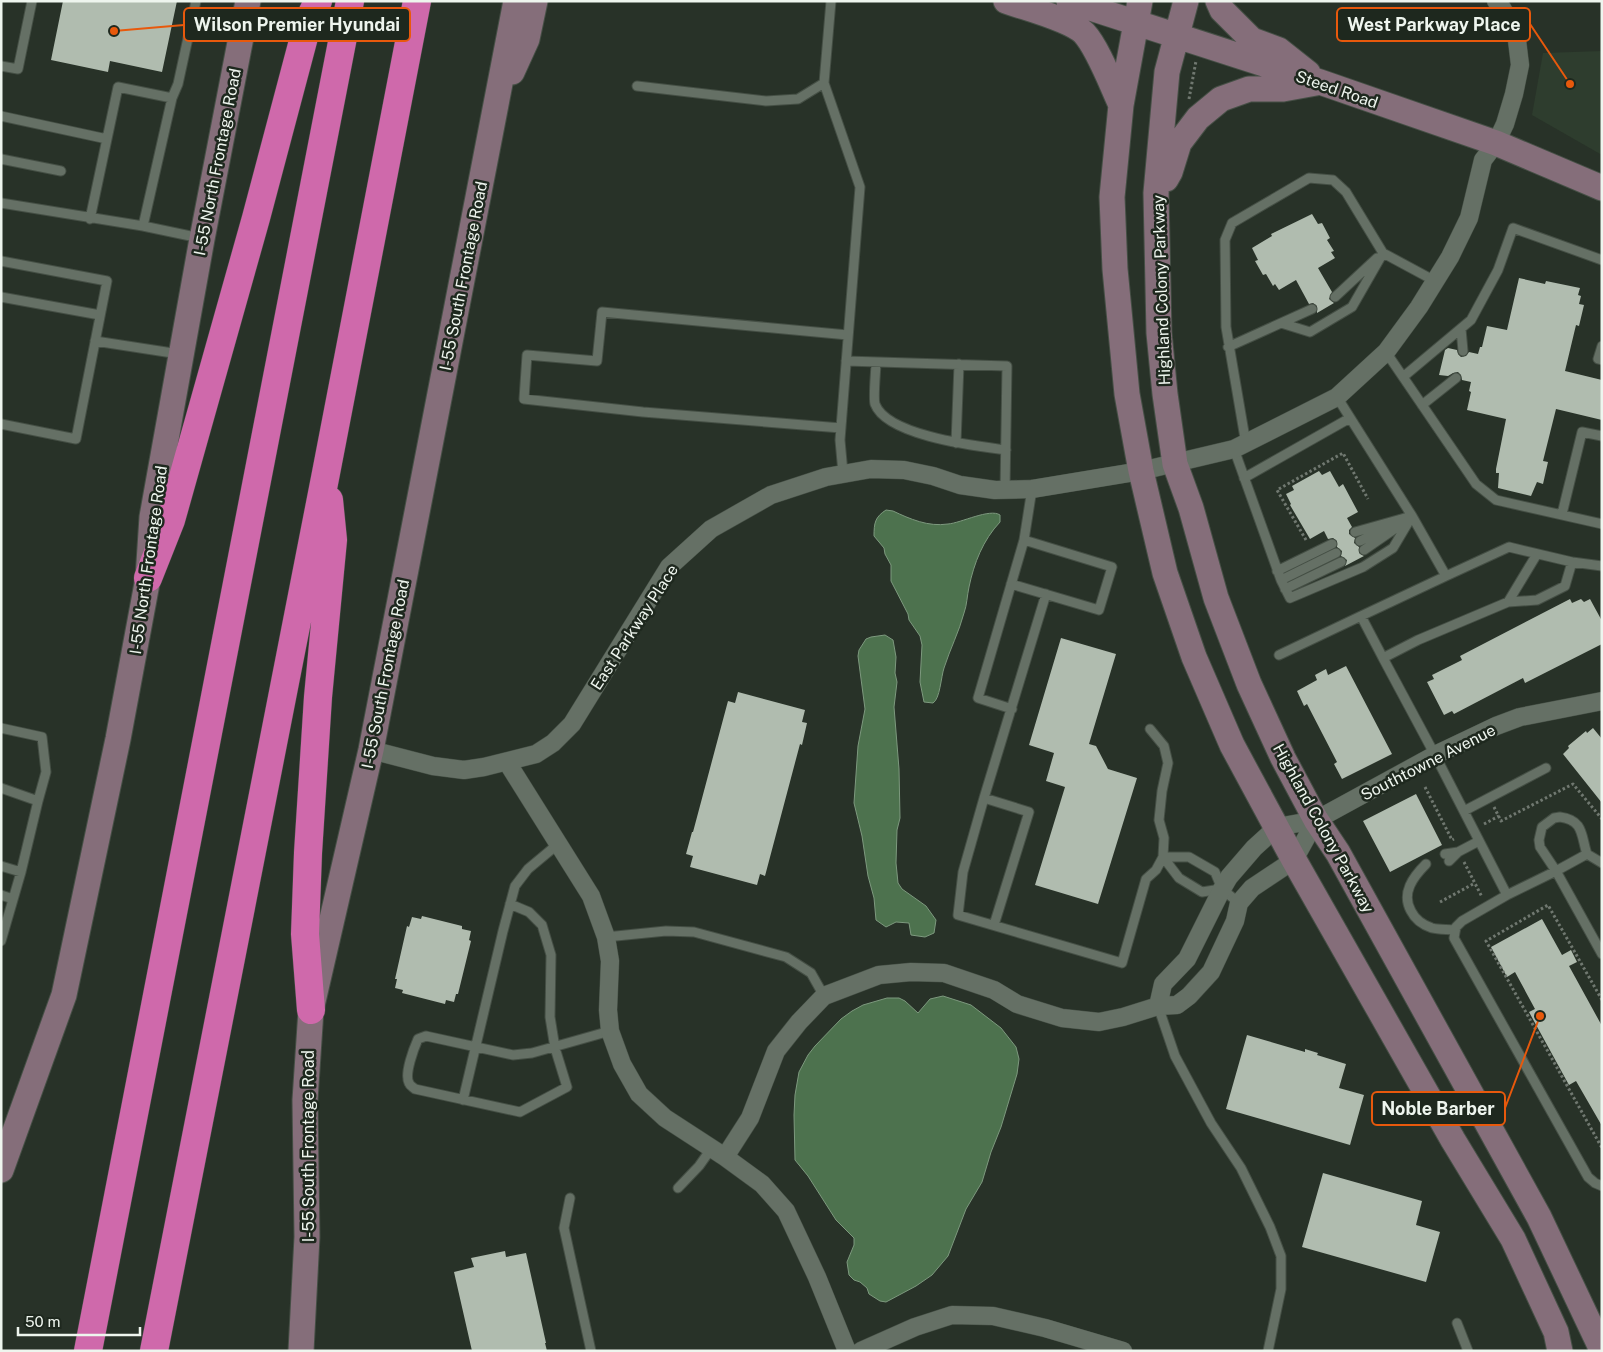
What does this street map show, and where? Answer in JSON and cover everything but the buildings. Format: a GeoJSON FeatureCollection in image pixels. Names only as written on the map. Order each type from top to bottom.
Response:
{"type":"FeatureCollection","features":[{"type":"Feature","properties":{"kind":"highway"},"geometry":{"type":"LineString","coordinates":[[148,578],[171,520],[256,218],[308,22],[318,1]]}},
{"type":"Feature","properties":{"kind":"highway"},"geometry":{"type":"LineString","coordinates":[[88,1351],[350,1]]}},
{"type":"Feature","properties":{"kind":"highway"},"geometry":{"type":"LineString","coordinates":[[154,1351],[417,1]]}},
{"type":"Feature","properties":{"kind":"highway"},"geometry":{"type":"LineString","coordinates":[[311,1010],[304,934],[318,697],[334,540],[326,473]]}},
{"type":"Feature","properties":{"kind":"street","name":"I-55 North Frontage Road"},"geometry":{"type":"LineString","coordinates":[[1,1170],[64,995],[118,739],[148,578],[152,517],[202,239],[248,1]]}},
{"type":"Feature","properties":{"kind":"street","name":"I-55 South Frontage Road"},"geometry":{"type":"LineString","coordinates":[[301,1351],[308,1237],[305,1100],[311,1010],[371,750],[516,1]]}},
{"type":"Feature","properties":{"kind":"street"},"geometry":{"type":"LineString","coordinates":[[497,106],[527,39],[535,1]]}},
{"type":"Feature","properties":{"kind":"street"},"geometry":{"type":"LineString","coordinates":[[1006,1],[1057,18],[1084,32],[1098,56],[1121,105]]}},
{"type":"Feature","properties":{"kind":"street","name":"Steed Road"},"geometry":{"type":"LineString","coordinates":[[1069,1],[1138,12],[1178,37],[1320,82],[1496,143],[1602,188]]}},
{"type":"Feature","properties":{"kind":"street","name":"Highland Colony Parkway"},"geometry":{"type":"LineString","coordinates":[[1186,1],[1178,37],[1167,72],[1156,193],[1160,333],[1165,394],[1175,464],[1191,508],[1216,598],[1246,676],[1283,758],[1539,1217],[1599,1349]]}},
{"type":"Feature","properties":{"kind":"street"},"geometry":{"type":"LineString","coordinates":[[1218,1],[1222,10],[1252,40],[1279,50],[1320,82]]}},
{"type":"Feature","properties":{"kind":"street","name":"East Parkway Place"},"geometry":{"type":"LineString","coordinates":[[371,750],[433,766],[464,770],[507,762],[536,754],[553,742],[572,724],[669,567],[711,529],[771,495],[843,473],[872,469],[904,470],[933,476],[960,485],[995,490],[1032,489],[1141,471],[1175,464],[1240,446],[1337,396],[1386,352],[1435,282],[1450,257],[1469,218],[1483,160],[1496,143],[1505,124],[1520,65],[1516,32],[1496,1]]}},
{"type":"Feature","properties":{"kind":"street"},"geometry":{"type":"LineString","coordinates":[[1138,12],[1121,105],[1112,197],[1115,269],[1127,394],[1141,471],[1165,573],[1194,657],[1232,745],[1294,860],[1453,1140],[1513,1238],[1556,1332],[1560,1351]]}},
{"type":"Feature","properties":{"kind":"street"},"geometry":{"type":"LineString","coordinates":[[1156,193],[1170,172],[1179,143],[1198,118],[1221,99],[1249,88],[1283,89],[1320,82]]}},
{"type":"Feature","properties":{"kind":"street","name":"Southtowne Avenue"},"geometry":{"type":"LineString","coordinates":[[1316,820],[1436,754],[1496,726],[1520,718],[1602,701]]}},
{"type":"Feature","properties":{"kind":"street"},"geometry":{"type":"LineString","coordinates":[[507,762],[591,896],[606,937],[610,962],[608,1010],[610,1031],[622,1064],[639,1094],[665,1118],[762,1184],[786,1211],[817,1277],[847,1351]]}},
{"type":"Feature","properties":{"kind":"street"},"geometry":{"type":"LineString","coordinates":[[1158,1006],[1163,984],[1187,959],[1229,877],[1254,848],[1277,827],[1316,820]]}},
{"type":"Feature","properties":{"kind":"street"},"geometry":{"type":"LineString","coordinates":[[718,1153],[750,1118],[776,1051],[799,1022],[824,996],[879,975],[911,972],[944,973],[994,990],[1017,1004],[1062,1018],[1099,1022],[1158,1006],[1177,1005],[1189,996],[1211,972],[1235,921],[1239,903],[1252,888],[1294,860],[1316,820]]}},
{"type":"Feature","properties":{"kind":"street"},"geometry":{"type":"LineString","coordinates":[[861,1351],[915,1327],[952,1316],[993,1316],[1045,1328],[1123,1351]]}},
{"type":"Feature","properties":{"kind":"lane"},"geometry":{"type":"LineString","coordinates":[[1,66],[18,70],[32,1]]}},
{"type":"Feature","properties":{"kind":"lane"},"geometry":{"type":"LineString","coordinates":[[142,226],[172,98],[178,84],[196,1]]}},
{"type":"Feature","properties":{"kind":"lane"},"geometry":{"type":"LineString","coordinates":[[831,1],[824,83],[860,187],[840,440],[843,473]]}},
{"type":"Feature","properties":{"kind":"lane"},"geometry":{"type":"LineString","coordinates":[[638,86],[766,101],[798,99],[824,83]]}},
{"type":"Feature","properties":{"kind":"lane"},"geometry":{"type":"LineString","coordinates":[[90,219],[118,87],[172,98]]}},
{"type":"Feature","properties":{"kind":"lane"},"geometry":{"type":"LineString","coordinates":[[1,116],[107,139]]}},
{"type":"Feature","properties":{"kind":"lane"},"geometry":{"type":"LineString","coordinates":[[1,159],[61,171]]}},
{"type":"Feature","properties":{"kind":"lane"},"geometry":{"type":"LineString","coordinates":[[1412,516],[1393,548],[1362,567],[1290,598],[1277,570],[1244,478],[1226,327],[1225,240],[1232,223],[1310,178],[1333,180],[1346,192],[1383,253],[1435,282]]}},
{"type":"Feature","properties":{"kind":"lane"},"geometry":{"type":"LineString","coordinates":[[1,202],[90,219],[142,226],[202,239]]}},
{"type":"Feature","properties":{"kind":"lane"},"geometry":{"type":"LineString","coordinates":[[1403,377],[1470,320],[1498,270],[1513,228],[1602,260]]}},
{"type":"Feature","properties":{"kind":"lane"},"geometry":{"type":"LineString","coordinates":[[1335,297],[1383,253]]}},
{"type":"Feature","properties":{"kind":"lane"},"geometry":{"type":"LineString","coordinates":[[1281,322],[1310,332],[1352,306],[1383,253]]}},
{"type":"Feature","properties":{"kind":"lane"},"geometry":{"type":"LineString","coordinates":[[1,260],[106,281],[76,439],[1,424]]}},
{"type":"Feature","properties":{"kind":"lane"},"geometry":{"type":"LineString","coordinates":[[1,297],[100,316]]}},
{"type":"Feature","properties":{"kind":"lane"},"geometry":{"type":"LineString","coordinates":[[1228,347],[1312,309]]}},
{"type":"Feature","properties":{"kind":"lane"},"geometry":{"type":"LineString","coordinates":[[841,428],[643,412],[524,399],[526,356],[597,361],[602,312],[848,335]]}},
{"type":"Feature","properties":{"kind":"lane"},"geometry":{"type":"LineString","coordinates":[[1460,329],[1463,351]]}},
{"type":"Feature","properties":{"kind":"lane"},"geometry":{"type":"LineString","coordinates":[[96,341],[182,355]]}},
{"type":"Feature","properties":{"kind":"lane"},"geometry":{"type":"LineString","coordinates":[[1602,346],[1598,360],[1602,360]]}},
{"type":"Feature","properties":{"kind":"lane"},"geometry":{"type":"LineString","coordinates":[[1386,352],[1476,484],[1496,500],[1602,524]]}},
{"type":"Feature","properties":{"kind":"lane"},"geometry":{"type":"LineString","coordinates":[[846,360],[1007,366],[1005,490]]}},
{"type":"Feature","properties":{"kind":"lane"},"geometry":{"type":"LineString","coordinates":[[876,362],[875,404],[888,420],[922,434],[956,443],[1006,450]]}},
{"type":"Feature","properties":{"kind":"lane"},"geometry":{"type":"LineString","coordinates":[[956,443],[959,364]]}},
{"type":"Feature","properties":{"kind":"lane"},"geometry":{"type":"LineString","coordinates":[[1422,405],[1456,378]]}},
{"type":"Feature","properties":{"kind":"lane"},"geometry":{"type":"LineString","coordinates":[[1337,396],[1412,516],[1446,576]]}},
{"type":"Feature","properties":{"kind":"lane"},"geometry":{"type":"LineString","coordinates":[[1244,478],[1350,418]]}},
{"type":"Feature","properties":{"kind":"lane"},"geometry":{"type":"LineString","coordinates":[[1562,514],[1582,432],[1602,436]]}},
{"type":"Feature","properties":{"kind":"lane"},"geometry":{"type":"LineString","coordinates":[[1012,709],[978,698],[1024,540],[1032,489]]}},
{"type":"Feature","properties":{"kind":"lane"},"geometry":{"type":"LineString","coordinates":[[1354,532],[1412,516]]}},
{"type":"Feature","properties":{"kind":"lane"},"geometry":{"type":"LineString","coordinates":[[1360,541],[1412,516]]}},
{"type":"Feature","properties":{"kind":"lane"},"geometry":{"type":"LineString","coordinates":[[1364,550],[1412,516]]}},
{"type":"Feature","properties":{"kind":"lane"},"geometry":{"type":"LineString","coordinates":[[1011,584],[1099,610],[1112,567],[1024,540]]}},
{"type":"Feature","properties":{"kind":"lane"},"geometry":{"type":"LineString","coordinates":[[1277,570],[1332,544]]}},
{"type":"Feature","properties":{"kind":"lane"},"geometry":{"type":"LineString","coordinates":[[1280,654],[1509,547],[1572,562],[1602,566]]}},
{"type":"Feature","properties":{"kind":"lane"},"geometry":{"type":"LineString","coordinates":[[1281,580],[1336,553]]}},
{"type":"Feature","properties":{"kind":"lane"},"geometry":{"type":"LineString","coordinates":[[1508,602],[1537,554]]}},
{"type":"Feature","properties":{"kind":"lane"},"geometry":{"type":"LineString","coordinates":[[1285,589],[1341,562]]}},
{"type":"Feature","properties":{"kind":"lane"},"geometry":{"type":"LineString","coordinates":[[1383,658],[1418,640],[1508,602],[1537,600],[1565,586],[1572,562]]}},
{"type":"Feature","properties":{"kind":"lane"},"geometry":{"type":"LineString","coordinates":[[1046,594],[963,872],[958,915],[1122,963],[1146,879],[1156,870],[1163,857],[1164,838],[1159,820],[1162,791],[1168,763],[1164,746],[1150,729]]}},
{"type":"Feature","properties":{"kind":"lane"},"geometry":{"type":"LineString","coordinates":[[1361,616],[1436,754],[1507,895]]}},
{"type":"Feature","properties":{"kind":"lane"},"geometry":{"type":"LineString","coordinates":[[1,728],[42,737],[46,772],[21,872],[1,941]]}},
{"type":"Feature","properties":{"kind":"lane"},"geometry":{"type":"LineString","coordinates":[[1464,811],[1546,768]]}},
{"type":"Feature","properties":{"kind":"lane"},"geometry":{"type":"LineString","coordinates":[[1,788],[38,801]]}},
{"type":"Feature","properties":{"kind":"lane"},"geometry":{"type":"LineString","coordinates":[[984,798],[1029,812],[994,925]]}},
{"type":"Feature","properties":{"kind":"lane"},"geometry":{"type":"LineString","coordinates":[[1602,863],[1587,854],[1582,834],[1574,821],[1560,817],[1542,826],[1539,840],[1540,847],[1556,871],[1602,954]]}},
{"type":"Feature","properties":{"kind":"lane"},"geometry":{"type":"LineString","coordinates":[[1447,857],[1479,841]]}},
{"type":"Feature","properties":{"kind":"lane"},"geometry":{"type":"LineString","coordinates":[[463,1100],[515,886],[528,869],[558,844]]}},
{"type":"Feature","properties":{"kind":"lane"},"geometry":{"type":"LineString","coordinates":[[1587,854],[1507,895],[1462,921],[1455,930],[1454,938],[1588,1177],[1594,1183],[1602,1186]]}},
{"type":"Feature","properties":{"kind":"lane"},"geometry":{"type":"LineString","coordinates":[[1163,857],[1189,857],[1215,872],[1222,889],[1239,903]]}},
{"type":"Feature","properties":{"kind":"lane"},"geometry":{"type":"LineString","coordinates":[[1163,857],[1179,878],[1202,892],[1222,889]]}},
{"type":"Feature","properties":{"kind":"lane"},"geometry":{"type":"LineString","coordinates":[[1,866],[21,872]]}},
{"type":"Feature","properties":{"kind":"lane"},"geometry":{"type":"LineString","coordinates":[[1428,867],[1417,872],[1408,888],[1406,903],[1415,919],[1432,928],[1455,930]]}},
{"type":"Feature","properties":{"kind":"lane"},"geometry":{"type":"LineString","coordinates":[[1,895],[13,898]]}},
{"type":"Feature","properties":{"kind":"lane"},"geometry":{"type":"LineString","coordinates":[[510,904],[529,912],[542,925],[551,955],[550,1017],[554,1048],[567,1087],[520,1112],[415,1089],[408,1083],[407,1074],[418,1038],[426,1036],[513,1055],[532,1054],[554,1048],[610,1031]]}},
{"type":"Feature","properties":{"kind":"lane"},"geometry":{"type":"LineString","coordinates":[[606,937],[666,931],[694,932],[786,957],[811,974],[824,996]]}},
{"type":"Feature","properties":{"kind":"lane"},"geometry":{"type":"LineString","coordinates":[[1158,1006],[1175,1056],[1211,1123],[1241,1168],[1270,1226],[1281,1256],[1281,1289],[1268,1351]]}},
{"type":"Feature","properties":{"kind":"lane"},"geometry":{"type":"LineString","coordinates":[[678,1188],[699,1166],[718,1153]]}},
{"type":"Feature","properties":{"kind":"lane"},"geometry":{"type":"LineString","coordinates":[[570,1198],[564,1228],[591,1351]]}},
{"type":"Feature","properties":{"kind":"lane"},"geometry":{"type":"LineString","coordinates":[[1457,1323],[1468,1351]]}},
{"type":"Feature","properties":{"kind":"path"},"geometry":{"type":"LineString","coordinates":[[1197,55],[1188,105],[1198,118]]}},
{"type":"Feature","properties":{"kind":"path"},"geometry":{"type":"LineString","coordinates":[[1306,540],[1277,490],[1343,453],[1368,499]]}},
{"type":"Feature","properties":{"kind":"path"},"geometry":{"type":"LineString","coordinates":[[1490,798],[1501,821],[1573,784],[1602,819]]}},
{"type":"Feature","properties":{"kind":"path"},"geometry":{"type":"LineString","coordinates":[[1452,840],[1475,882],[1486,907]]}},
{"type":"Feature","properties":{"kind":"path"},"geometry":{"type":"LineString","coordinates":[[1440,902],[1475,882]]}},
{"type":"Feature","properties":{"kind":"path"},"geometry":{"type":"LineString","coordinates":[[1602,1000],[1548,905],[1486,941],[1602,1148]]}},
{"type":"Feature","properties":{"kind":"shaded area"},"geometry":{"type":"Polygon","coordinates":[[[1602,51],[1602,155],[1532,115],[1543,53],[1602,51]]]}},
{"type":"Feature","properties":{"kind":"shaded area"},"geometry":{"type":"Polygon","coordinates":[[[886,510],[919,522],[941,525],[989,513],[1000,515],[1000,522],[984,544],[977,561],[971,578],[962,620],[944,668],[937,697],[933,703],[924,702],[920,682],[922,645],[920,636],[909,620],[908,614],[891,581],[891,565],[884,548],[874,536],[876,521],[879,515],[886,510]]]}},
{"type":"Feature","properties":{"kind":"shaded area"},"geometry":{"type":"Polygon","coordinates":[[[885,635],[893,640],[896,657],[895,673],[897,682],[894,707],[899,769],[900,818],[897,830],[896,863],[898,883],[902,889],[926,906],[936,920],[934,933],[925,937],[911,935],[909,923],[896,922],[886,927],[876,920],[874,898],[854,803],[858,746],[865,709],[858,656],[859,650],[866,639],[885,635]]]}},
{"type":"Feature","properties":{"kind":"shaded area"},"geometry":{"type":"Polygon","coordinates":[[[943,996],[971,1005],[1001,1028],[1016,1047],[1019,1059],[1017,1074],[982,1182],[966,1209],[948,1256],[932,1275],[916,1286],[886,1302],[880,1301],[869,1294],[867,1288],[860,1282],[854,1280],[849,1275],[847,1262],[854,1245],[854,1238],[836,1220],[808,1176],[795,1160],[794,1115],[799,1072],[815,1046],[841,1019],[863,1005],[887,998],[899,998],[918,1013],[930,999],[943,996]]]}},
{"type":"Feature","properties":{"kind":"place","name":"Wilson Premier Hyundai"},"geometry":{"type":"Point","coordinates":[114,31]}},
{"type":"Feature","properties":{"kind":"place","name":"West Parkway Place"},"geometry":{"type":"Point","coordinates":[1570,84]}},
{"type":"Feature","properties":{"kind":"place","name":"Noble Barber"},"geometry":{"type":"Point","coordinates":[1540,1016]}}]}
